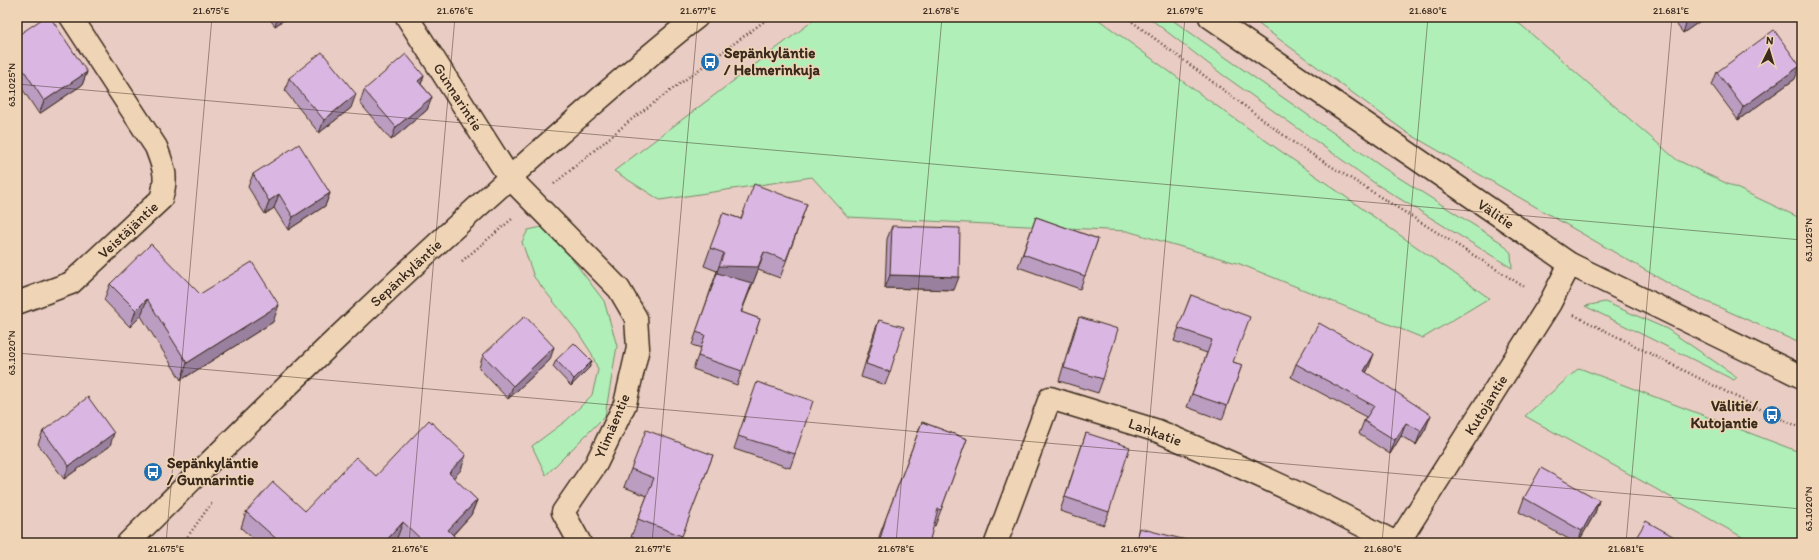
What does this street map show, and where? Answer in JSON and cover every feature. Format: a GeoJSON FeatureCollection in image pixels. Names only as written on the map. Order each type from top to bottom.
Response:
{"type":"FeatureCollection","features":[{"type":"Feature","properties":{"kind":"street","name":"Veistäjäntie"},"geometry":{"type":"LineString","coordinates":[[17,303],[70,283],[161,199],[165,184],[163,165],[156,147],[70,17]]}},
{"type":"Feature","properties":{"kind":"street","name":"Gunnarintie"},"geometry":{"type":"LineString","coordinates":[[407,17],[509,177]]}},
{"type":"Feature","properties":{"kind":"street","name":"Sepänkyläntie"},"geometry":{"type":"LineString","coordinates":[[128,543],[243,428],[374,302],[509,177],[667,40],[698,17]]}},
{"type":"Feature","properties":{"kind":"street","name":"Välitie"},"geometry":{"type":"LineString","coordinates":[[1210,17],[1570,264],[1802,377]]}},
{"type":"Feature","properties":{"kind":"street","name":"Ylimäentie"},"geometry":{"type":"LineString","coordinates":[[509,177],[619,289],[636,318],[638,348],[625,404],[596,464],[563,512],[580,543]]}},
{"type":"Feature","properties":{"kind":"street","name":"Kutojantie"},"geometry":{"type":"LineString","coordinates":[[1397,543],[1550,303],[1570,264]]}},
{"type":"Feature","properties":{"kind":"street","name":"Lankatie"},"geometry":{"type":"LineString","coordinates":[[996,543],[1050,398],[1158,431],[1314,501],[1397,543]]}},
{"type":"Feature","properties":{"kind":"path"},"geometry":{"type":"LineString","coordinates":[[457,266],[632,119],[770,17]]}},
{"type":"Feature","properties":{"kind":"path"},"geometry":{"type":"LineString","coordinates":[[1126,17],[1294,143],[1550,303],[1802,428]]}},
{"type":"Feature","properties":{"kind":"path"},"geometry":{"type":"LineString","coordinates":[[183,543],[214,499]]}},
{"type":"Feature","properties":{"kind":"green space"},"geometry":{"type":"Polygon","coordinates":[[[818,17],[1095,17],[1204,97],[1489,298],[1423,338],[1240,264],[1127,231],[848,217],[812,177],[660,200],[614,171],[818,17]]]}},
{"type":"Feature","properties":{"kind":"green space"},"geometry":{"type":"Polygon","coordinates":[[[1148,17],[1168,17],[1382,167],[1502,243],[1511,253],[1512,268],[1376,184],[1223,75],[1148,17]]]}},
{"type":"Feature","properties":{"kind":"green space"},"geometry":{"type":"Polygon","coordinates":[[[1249,17],[1510,17],[1677,160],[1802,219],[1802,344],[1678,289],[1406,132],[1249,17]]]}},
{"type":"Feature","properties":{"kind":"green space"},"geometry":{"type":"Polygon","coordinates":[[[547,226],[604,301],[617,346],[605,416],[546,475],[532,446],[567,420],[592,395],[598,370],[592,354],[577,331],[534,277],[522,242],[528,230],[547,226]]]}},
{"type":"Feature","properties":{"kind":"green space"},"geometry":{"type":"Polygon","coordinates":[[[1605,302],[1667,329],[1737,377],[1734,380],[1585,306],[1605,302]]]}},
{"type":"Feature","properties":{"kind":"green space"},"geometry":{"type":"Polygon","coordinates":[[[1579,368],[1802,453],[1802,543],[1753,543],[1525,416],[1579,368]]]}},
{"type":"Feature","properties":{"kind":"building"},"geometry":{"type":"Polygon","coordinates":[[[45,17],[50,17],[87,72],[44,101],[17,60],[17,36],[45,17]]]}},
{"type":"Feature","properties":{"kind":"building"},"geometry":{"type":"Polygon","coordinates":[[[1774,30],[1800,66],[1743,107],[1717,72],[1774,30]]]}},
{"type":"Feature","properties":{"kind":"building"},"geometry":{"type":"Polygon","coordinates":[[[322,52],[356,94],[324,120],[289,78],[322,52]]]}},
{"type":"Feature","properties":{"kind":"building"},"geometry":{"type":"Polygon","coordinates":[[[406,54],[424,76],[418,81],[432,97],[396,127],[364,90],[406,54]]]}},
{"type":"Feature","properties":{"kind":"building"},"geometry":{"type":"Polygon","coordinates":[[[299,144],[330,193],[293,217],[279,194],[269,201],[253,174],[299,144]]]}},
{"type":"Feature","properties":{"kind":"building"},"geometry":{"type":"Polygon","coordinates":[[[754,184],[807,204],[786,260],[764,252],[758,267],[719,266],[724,253],[710,248],[723,213],[741,219],[754,184]]]}},
{"type":"Feature","properties":{"kind":"building"},"geometry":{"type":"Polygon","coordinates":[[[1036,217],[1098,239],[1085,276],[1023,254],[1036,217]]]}},
{"type":"Feature","properties":{"kind":"building"},"geometry":{"type":"Polygon","coordinates":[[[892,226],[960,228],[959,277],[890,275],[892,226]]]}},
{"type":"Feature","properties":{"kind":"building"},"geometry":{"type":"Polygon","coordinates":[[[151,244],[200,294],[252,262],[279,305],[187,363],[147,299],[136,310],[110,284],[151,244]]]}},
{"type":"Feature","properties":{"kind":"building"},"geometry":{"type":"Polygon","coordinates":[[[717,273],[752,283],[741,312],[760,319],[742,371],[698,356],[705,335],[696,332],[717,273]]]}},
{"type":"Feature","properties":{"kind":"building"},"geometry":{"type":"Polygon","coordinates":[[[1191,295],[1250,317],[1233,362],[1242,365],[1227,406],[1192,394],[1212,340],[1178,328],[1191,295]]]}},
{"type":"Feature","properties":{"kind":"building"},"geometry":{"type":"Polygon","coordinates":[[[525,316],[554,347],[513,386],[483,355],[525,316]]]}},
{"type":"Feature","properties":{"kind":"building"},"geometry":{"type":"Polygon","coordinates":[[[1079,317],[1118,329],[1103,379],[1064,368],[1079,317]]]}},
{"type":"Feature","properties":{"kind":"building"},"geometry":{"type":"Polygon","coordinates":[[[879,320],[904,327],[890,372],[866,364],[879,320]]]}},
{"type":"Feature","properties":{"kind":"building"},"geometry":{"type":"Polygon","coordinates":[[[1319,323],[1374,354],[1364,371],[1431,415],[1421,431],[1406,423],[1395,440],[1364,421],[1374,406],[1296,364],[1319,323]]]}},
{"type":"Feature","properties":{"kind":"building"},"geometry":{"type":"Polygon","coordinates":[[[574,343],[592,361],[574,379],[556,360],[574,343]]]}},
{"type":"Feature","properties":{"kind":"building"},"geometry":{"type":"Polygon","coordinates":[[[757,382],[813,401],[795,454],[738,436],[757,382]]]}},
{"type":"Feature","properties":{"kind":"building"},"geometry":{"type":"Polygon","coordinates":[[[88,397],[114,433],[69,466],[43,431],[88,397]]]}},
{"type":"Feature","properties":{"kind":"building"},"geometry":{"type":"Polygon","coordinates":[[[429,420],[466,455],[449,473],[477,500],[448,530],[461,543],[425,543],[403,522],[384,543],[381,543],[378,540],[376,543],[281,543],[246,512],[273,482],[305,511],[356,457],[376,476],[429,420]]]}},
{"type":"Feature","properties":{"kind":"building"},"geometry":{"type":"Polygon","coordinates":[[[922,422],[967,439],[941,510],[938,509],[929,543],[879,543],[886,518],[922,422]]]}},
{"type":"Feature","properties":{"kind":"building"},"geometry":{"type":"Polygon","coordinates":[[[646,430],[713,455],[682,536],[638,519],[654,478],[631,469],[646,430]]]}},
{"type":"Feature","properties":{"kind":"building"},"geometry":{"type":"Polygon","coordinates":[[[1086,433],[1130,447],[1109,512],[1065,497],[1086,433]]]}},
{"type":"Feature","properties":{"kind":"building"},"geometry":{"type":"Polygon","coordinates":[[[1541,468],[1599,500],[1582,531],[1524,498],[1541,468]]]}},
{"type":"Feature","properties":{"kind":"building"},"geometry":{"type":"Polygon","coordinates":[[[1646,521],[1685,543],[1633,543],[1646,521]]]}},
{"type":"Feature","properties":{"kind":"building"},"geometry":{"type":"Polygon","coordinates":[[[1139,528],[1186,540],[1185,543],[1135,543],[1139,528]]]}},
{"type":"Feature","properties":{"kind":"place","name":"Sepänkyläntie / Helmerinkuja"},"geometry":{"type":"Point","coordinates":[710,62]}},
{"type":"Feature","properties":{"kind":"place","name":"Välitie/ Kutojantie"},"geometry":{"type":"Point","coordinates":[1772,415]}},
{"type":"Feature","properties":{"kind":"place","name":"Sepänkyläntie / Gunnarintie"},"geometry":{"type":"Point","coordinates":[153,472]}}]}
